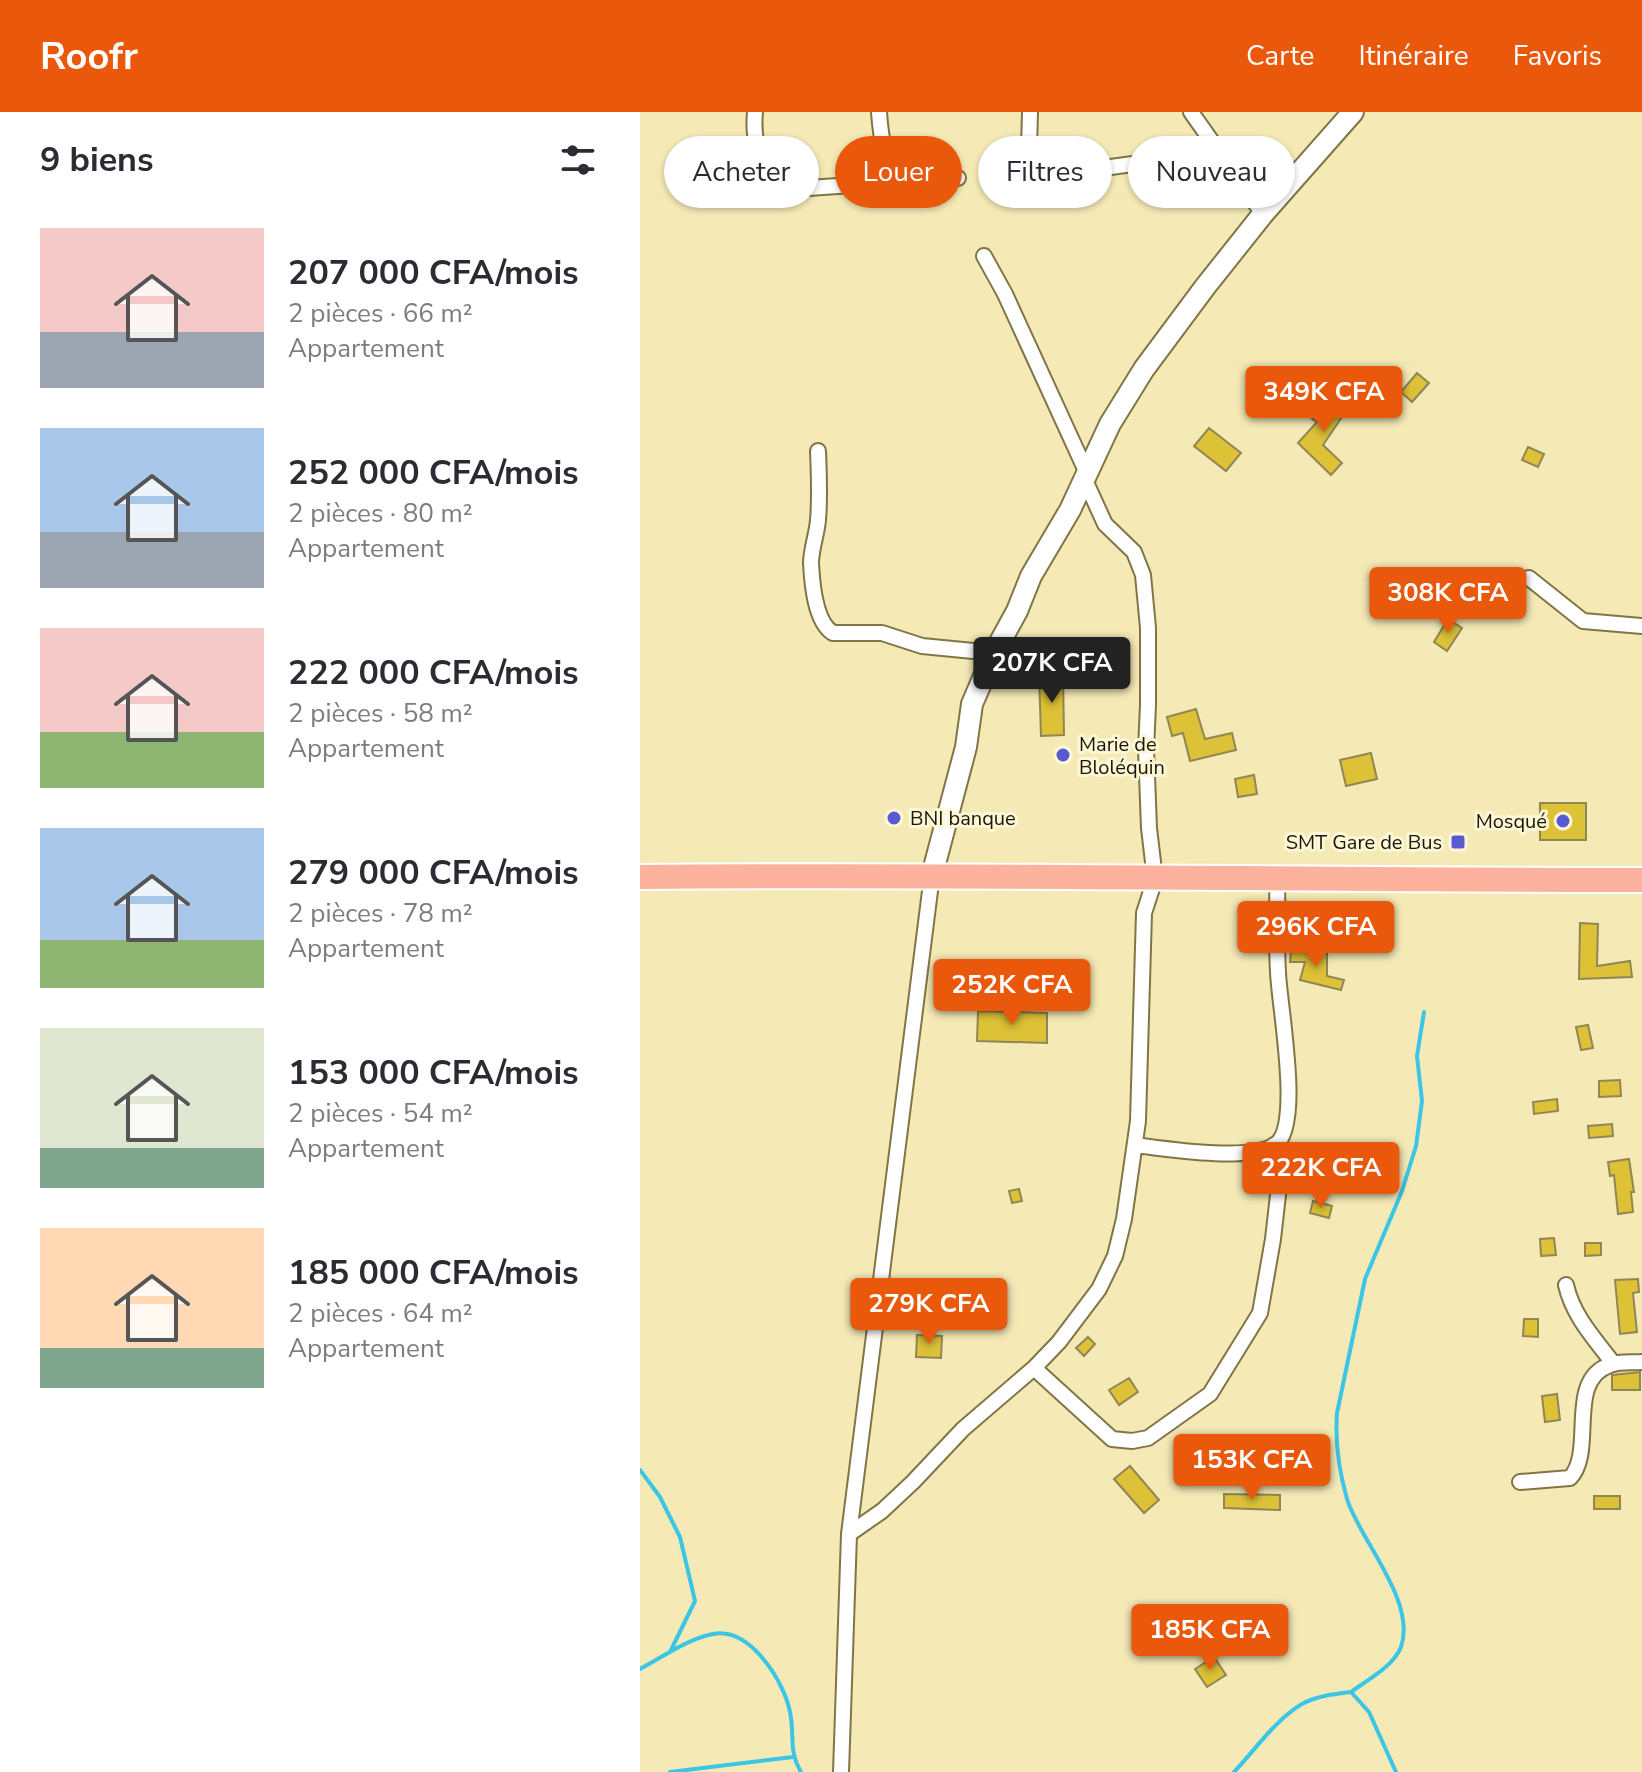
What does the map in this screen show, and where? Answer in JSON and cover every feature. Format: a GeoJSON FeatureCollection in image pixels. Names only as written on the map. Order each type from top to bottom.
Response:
{"type":"FeatureCollection","features":[{"type":"Feature","properties":{"kind":"highway"},"geometry":{"type":"LineString","coordinates":[[640,877],[932,875],[1277,880],[1642,880]]}},
{"type":"Feature","properties":{"kind":"main road"},"geometry":{"type":"LineString","coordinates":[[932,875],[966,747],[972,704],[1031,576],[1070,510],[1110,424],[1144,369],[1263,214],[1353,112]]}},
{"type":"Feature","properties":{"kind":"street"},"geometry":{"type":"LineString","coordinates":[[755,112],[754,141],[758,154],[790,181],[808,188],[835,186]]}},
{"type":"Feature","properties":{"kind":"street"},"geometry":{"type":"LineString","coordinates":[[879,112],[882,136]]}},
{"type":"Feature","properties":{"kind":"street"},"geometry":{"type":"LineString","coordinates":[[1030,112],[1029,148],[1034,170],[1046,173],[1128,165]]}},
{"type":"Feature","properties":{"kind":"street"},"geometry":{"type":"LineString","coordinates":[[1191,112],[1208,136]]}},
{"type":"Feature","properties":{"kind":"street"},"geometry":{"type":"LineString","coordinates":[[1259,208],[1263,214]]}},
{"type":"Feature","properties":{"kind":"street"},"geometry":{"type":"LineString","coordinates":[[849,1534],[882,1511],[963,1429],[1034,1368],[1081,1316],[1115,1256],[1135,1145],[1144,913],[1155,879],[1146,761],[1148,628],[1143,575],[1134,552],[1105,524],[1005,294],[984,256]]}},
{"type":"Feature","properties":{"kind":"street"},"geometry":{"type":"LineString","coordinates":[[818,451],[818,522],[811,562],[816,597],[827,630],[833,633],[882,633],[922,646],[994,653]]}},
{"type":"Feature","properties":{"kind":"street"},"geometry":{"type":"LineString","coordinates":[[1529,578],[1583,621],[1642,626]]}},
{"type":"Feature","properties":{"kind":"street"},"geometry":{"type":"LineString","coordinates":[[841,1772],[849,1534],[932,875]]}},
{"type":"Feature","properties":{"kind":"street"},"geometry":{"type":"LineString","coordinates":[[1135,1145],[1244,1153],[1274,1145],[1284,1133],[1289,1096],[1278,973],[1277,880]]}},
{"type":"Feature","properties":{"kind":"street"},"geometry":{"type":"LineString","coordinates":[[1034,1368],[1112,1439],[1132,1441],[1148,1438],[1210,1394],[1260,1313],[1278,1195],[1274,1145]]}},
{"type":"Feature","properties":{"kind":"street"},"geometry":{"type":"LineString","coordinates":[[1566,1285],[1570,1304],[1613,1363]]}},
{"type":"Feature","properties":{"kind":"street"},"geometry":{"type":"LineString","coordinates":[[1520,1482],[1570,1478],[1579,1469],[1581,1461],[1581,1422],[1589,1383],[1599,1370],[1613,1363],[1642,1362]]}},
{"type":"Feature","properties":{"kind":"building"},"geometry":{"type":"Polygon","coordinates":[[[1417,373],[1429,383],[1412,402],[1401,392],[1417,373]]]}},
{"type":"Feature","properties":{"kind":"building"},"geometry":{"type":"Polygon","coordinates":[[[1329,395],[1348,408],[1323,445],[1342,463],[1331,475],[1298,443],[1317,422],[1312,419],[1329,395]]]}},
{"type":"Feature","properties":{"kind":"building"},"geometry":{"type":"Polygon","coordinates":[[[1209,428],[1241,453],[1226,471],[1194,446],[1209,428]]]}},
{"type":"Feature","properties":{"kind":"building"},"geometry":{"type":"Polygon","coordinates":[[[1528,447],[1544,454],[1538,467],[1522,460],[1528,447]]]}},
{"type":"Feature","properties":{"kind":"building"},"geometry":{"type":"Polygon","coordinates":[[[1448,619],[1462,628],[1447,651],[1434,642],[1448,619]]]}},
{"type":"Feature","properties":{"kind":"building"},"geometry":{"type":"Polygon","coordinates":[[[1039,674],[1063,674],[1064,735],[1041,736],[1039,674]]]}},
{"type":"Feature","properties":{"kind":"building"},"geometry":{"type":"Polygon","coordinates":[[[1196,709],[1205,739],[1232,733],[1236,750],[1190,761],[1183,733],[1172,736],[1167,717],[1196,709]]]}},
{"type":"Feature","properties":{"kind":"building"},"geometry":{"type":"Polygon","coordinates":[[[1371,753],[1377,779],[1346,786],[1340,760],[1371,753]]]}},
{"type":"Feature","properties":{"kind":"building"},"geometry":{"type":"Polygon","coordinates":[[[1254,775],[1257,794],[1238,797],[1235,779],[1254,775]]]}},
{"type":"Feature","properties":{"kind":"building","name":"Mosqué"},"geometry":{"type":"Polygon","coordinates":[[[1540,803],[1586,803],[1586,840],[1540,840],[1540,803]]]}},
{"type":"Feature","properties":{"kind":"building"},"geometry":{"type":"Polygon","coordinates":[[[1580,923],[1598,924],[1597,966],[1630,961],[1632,977],[1579,979],[1580,923]]]}},
{"type":"Feature","properties":{"kind":"building"},"geometry":{"type":"Polygon","coordinates":[[[1291,951],[1327,951],[1327,976],[1344,980],[1341,990],[1300,980],[1305,962],[1290,962],[1291,951]]]}},
{"type":"Feature","properties":{"kind":"building"},"geometry":{"type":"Polygon","coordinates":[[[978,1011],[1047,1013],[1047,1043],[977,1041],[978,1011]]]}},
{"type":"Feature","properties":{"kind":"building"},"geometry":{"type":"Polygon","coordinates":[[[1588,1025],[1593,1048],[1581,1050],[1576,1027],[1588,1025]]]}},
{"type":"Feature","properties":{"kind":"building"},"geometry":{"type":"Polygon","coordinates":[[[1620,1080],[1621,1096],[1599,1097],[1599,1081],[1620,1080]]]}},
{"type":"Feature","properties":{"kind":"building"},"geometry":{"type":"Polygon","coordinates":[[[1557,1099],[1558,1111],[1534,1114],[1533,1102],[1557,1099]]]}},
{"type":"Feature","properties":{"kind":"building"},"geometry":{"type":"Polygon","coordinates":[[[1612,1124],[1613,1136],[1589,1138],[1588,1126],[1612,1124]]]}},
{"type":"Feature","properties":{"kind":"building"},"geometry":{"type":"Polygon","coordinates":[[[1629,1159],[1634,1192],[1631,1192],[1633,1212],[1618,1214],[1614,1175],[1610,1176],[1608,1162],[1629,1159]]]}},
{"type":"Feature","properties":{"kind":"building"},"geometry":{"type":"Polygon","coordinates":[[[1019,1189],[1022,1201],[1012,1203],[1009,1191],[1019,1189]]]}},
{"type":"Feature","properties":{"kind":"building"},"geometry":{"type":"Polygon","coordinates":[[[1313,1201],[1332,1206],[1329,1218],[1310,1213],[1313,1201]]]}},
{"type":"Feature","properties":{"kind":"building"},"geometry":{"type":"Polygon","coordinates":[[[1554,1238],[1556,1255],[1541,1256],[1540,1239],[1554,1238]]]}},
{"type":"Feature","properties":{"kind":"building"},"geometry":{"type":"Polygon","coordinates":[[[1585,1243],[1601,1243],[1601,1255],[1585,1256],[1585,1243]]]}},
{"type":"Feature","properties":{"kind":"building"},"geometry":{"type":"Polygon","coordinates":[[[1638,1279],[1639,1292],[1633,1293],[1637,1332],[1620,1334],[1615,1280],[1638,1279]]]}},
{"type":"Feature","properties":{"kind":"building"},"geometry":{"type":"Polygon","coordinates":[[[1524,1319],[1538,1319],[1538,1337],[1523,1336],[1524,1319]]]}},
{"type":"Feature","properties":{"kind":"building"},"geometry":{"type":"Polygon","coordinates":[[[917,1335],[942,1336],[941,1358],[916,1357],[917,1335]]]}},
{"type":"Feature","properties":{"kind":"building"},"geometry":{"type":"Polygon","coordinates":[[[1088,1337],[1095,1344],[1084,1356],[1076,1348],[1088,1337]]]}},
{"type":"Feature","properties":{"kind":"building"},"geometry":{"type":"Polygon","coordinates":[[[1640,1372],[1640,1390],[1612,1390],[1612,1375],[1640,1372]]]}},
{"type":"Feature","properties":{"kind":"building"},"geometry":{"type":"Polygon","coordinates":[[[1129,1378],[1138,1392],[1119,1405],[1109,1390],[1129,1378]]]}},
{"type":"Feature","properties":{"kind":"building"},"geometry":{"type":"Polygon","coordinates":[[[1557,1394],[1560,1420],[1545,1422],[1542,1396],[1557,1394]]]}},
{"type":"Feature","properties":{"kind":"building"},"geometry":{"type":"Polygon","coordinates":[[[1130,1466],[1159,1500],[1144,1513],[1114,1479],[1130,1466]]]}},
{"type":"Feature","properties":{"kind":"building"},"geometry":{"type":"Polygon","coordinates":[[[1224,1494],[1280,1495],[1280,1510],[1224,1508],[1224,1494]]]}},
{"type":"Feature","properties":{"kind":"building"},"geometry":{"type":"Polygon","coordinates":[[[1594,1496],[1620,1496],[1620,1509],[1594,1509],[1594,1496]]]}},
{"type":"Feature","properties":{"kind":"building"},"geometry":{"type":"Polygon","coordinates":[[[1214,1657],[1226,1675],[1207,1687],[1195,1669],[1214,1657]]]}},
{"type":"Feature","properties":{"kind":"waterway"},"geometry":{"type":"LineString","coordinates":[[1351,1692],[1392,1661],[1401,1647],[1404,1629],[1394,1591],[1347,1499],[1338,1456],[1337,1413],[1365,1279],[1402,1191],[1416,1146],[1422,1101],[1417,1056],[1424,1012]]}},
{"type":"Feature","properties":{"kind":"waterway"},"geometry":{"type":"LineString","coordinates":[[640,1470],[660,1497],[680,1537],[695,1601],[671,1650]]}},
{"type":"Feature","properties":{"kind":"waterway"},"geometry":{"type":"LineString","coordinates":[[640,1669],[703,1636],[727,1634],[740,1639],[763,1659],[781,1686],[790,1712],[793,1749],[801,1772]]}},
{"type":"Feature","properties":{"kind":"waterway"},"geometry":{"type":"LineString","coordinates":[[1234,1772],[1292,1710],[1313,1699],[1351,1692],[1369,1712],[1396,1772]]}},
{"type":"Feature","properties":{"kind":"waterway"},"geometry":{"type":"LineString","coordinates":[[670,1772],[793,1757]]}},
{"type":"Feature","properties":{"kind":"place","name":"Marie de Bloléquin"},"geometry":{"type":"Point","coordinates":[1063,755]}},
{"type":"Feature","properties":{"kind":"place","name":"BNI banque"},"geometry":{"type":"Point","coordinates":[894,818]}},
{"type":"Feature","properties":{"kind":"place","name":"Mosqué"},"geometry":{"type":"Point","coordinates":[1563,821]}},
{"type":"Feature","properties":{"kind":"place","name":"SMT Gare de Bus"},"geometry":{"type":"Point","coordinates":[1458,842]}}]}
